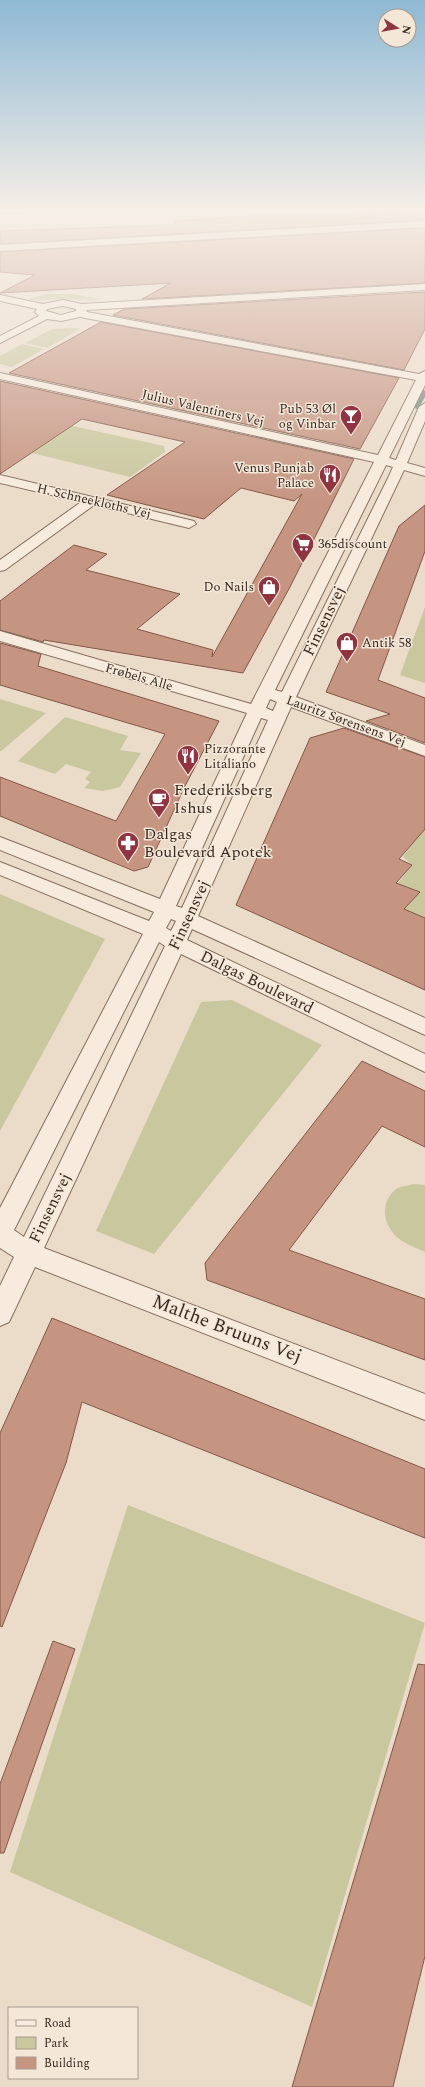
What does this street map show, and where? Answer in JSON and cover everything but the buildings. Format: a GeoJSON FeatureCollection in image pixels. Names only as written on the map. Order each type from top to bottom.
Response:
{"type":"FeatureCollection","features":[{"type":"Feature","properties":{"kind":"street"},"geometry":{"type":"LineString","coordinates":[[27,306],[64,318],[80,310],[134,306]]}},
{"type":"Feature","properties":{"kind":"street"},"geometry":{"type":"LineString","coordinates":[[0,340],[56,306]]}},
{"type":"Feature","properties":{"kind":"street"},"geometry":{"type":"LineString","coordinates":[[71,306],[80,310],[424,376]]}},
{"type":"Feature","properties":{"kind":"street","name":"Julius Valentiners Vej"},"geometry":{"type":"LineString","coordinates":[[0,376],[268,437],[383,460],[425,472]]}},
{"type":"Feature","properties":{"kind":"street","name":"Finsensvej"},"geometry":{"type":"LineString","coordinates":[[0,1233],[156,931],[256,711],[424,376]]}},
{"type":"Feature","properties":{"kind":"street","name":"Finsensvej"},"geometry":{"type":"LineString","coordinates":[[0,1314],[176,943],[278,717],[400,465],[425,407]]}},
{"type":"Feature","properties":{"kind":"street","name":"H. Schneekloths Vej"},"geometry":{"type":"LineString","coordinates":[[0,479],[189,524]]}},
{"type":"Feature","properties":{"kind":"street"},"geometry":{"type":"LineString","coordinates":[[0,567],[92,501]]}},
{"type":"Feature","properties":{"kind":"street","name":"Frøbels Alle"},"geometry":{"type":"LineString","coordinates":[[0,636],[278,717]]}},
{"type":"Feature","properties":{"kind":"street","name":"Lauritz Sørensens Vej"},"geometry":{"type":"LineString","coordinates":[[266,692],[425,751]]}},
{"type":"Feature","properties":{"kind":"street","name":"Dalgas Boulevard"},"geometry":{"type":"LineString","coordinates":[[0,843],[166,909],[425,1027]]}},
{"type":"Feature","properties":{"kind":"street","name":"Dalgas Boulevard"},"geometry":{"type":"LineString","coordinates":[[0,868],[113,915],[156,931],[176,943],[425,1064]]}},
{"type":"Feature","properties":{"kind":"street","name":"Malthe Bruuns Vej"},"geometry":{"type":"LineString","coordinates":[[0,1233],[29,1253],[425,1407]]}},
{"type":"Feature","properties":{"kind":"green space"},"geometry":{"type":"Polygon","coordinates":[[[52,329],[80,329],[47,348],[25,343],[52,329]]]}},
{"type":"Feature","properties":{"kind":"green space"},"geometry":{"type":"Polygon","coordinates":[[[22,344],[44,349],[12,367],[0,364],[0,356],[22,344]]]}},
{"type":"Feature","properties":{"kind":"green space"},"geometry":{"type":"Polygon","coordinates":[[[14,413],[164,446],[165,452],[130,477],[32,453],[58,435],[14,413]]]}},
{"type":"Feature","properties":{"kind":"green space"},"geometry":{"type":"Polygon","coordinates":[[[425,607],[425,683],[400,675],[425,607]]]}},
{"type":"Feature","properties":{"kind":"green space"},"geometry":{"type":"Polygon","coordinates":[[[0,699],[46,713],[1,751],[0,751],[0,699]]]}},
{"type":"Feature","properties":{"kind":"green space"},"geometry":{"type":"Polygon","coordinates":[[[65,717],[128,736],[120,750],[141,753],[120,787],[103,791],[84,788],[90,782],[85,779],[91,772],[66,764],[55,774],[18,761],[65,717]]]}},
{"type":"Feature","properties":{"kind":"green space"},"geometry":{"type":"Polygon","coordinates":[[[425,809],[425,944],[391,892],[412,865],[403,857],[410,847],[425,809]]]}},
{"type":"Feature","properties":{"kind":"green space"},"geometry":{"type":"Polygon","coordinates":[[[0,894],[105,939],[0,1131],[0,894]]]}},
{"type":"Feature","properties":{"kind":"green space"},"geometry":{"type":"Polygon","coordinates":[[[232,1000],[322,1045],[154,1254],[96,1231],[201,1002],[232,1000]]]}},
{"type":"Feature","properties":{"kind":"green space"},"geometry":{"type":"Polygon","coordinates":[[[413,1184],[425,1185],[425,1252],[397,1237],[386,1220],[385,1209],[391,1194],[399,1188],[413,1184]]]}},
{"type":"Feature","properties":{"kind":"green space"},"geometry":{"type":"Polygon","coordinates":[[[128,1505],[425,1623],[312,2007],[10,1872],[128,1505]]]}},
{"type":"Feature","properties":{"kind":"waterway"},"geometry":{"type":"LineString","coordinates":[[417,406],[424,393]]}},
{"type":"Feature","properties":{"kind":"place","name":"Pub 53 Øl og Vinbar"},"geometry":{"type":"Point","coordinates":[351,436]}},
{"type":"Feature","properties":{"kind":"place","name":"Venus Punjab Palace"},"geometry":{"type":"Point","coordinates":[330,494]}},
{"type":"Feature","properties":{"kind":"place","name":"365discount"},"geometry":{"type":"Point","coordinates":[303,564]}},
{"type":"Feature","properties":{"kind":"place","name":"Do Nails"},"geometry":{"type":"Point","coordinates":[269,606]}},
{"type":"Feature","properties":{"kind":"place","name":"Antik 58"},"geometry":{"type":"Point","coordinates":[347,662]}},
{"type":"Feature","properties":{"kind":"place","name":"Pizzorante Litaliano"},"geometry":{"type":"Point","coordinates":[188,776]}},
{"type":"Feature","properties":{"kind":"place","name":"Frederiksberg Ishus"},"geometry":{"type":"Point","coordinates":[159,818]}},
{"type":"Feature","properties":{"kind":"place","name":"Dalgas Boulevard Apotek"},"geometry":{"type":"Point","coordinates":[128,862]}}]}
